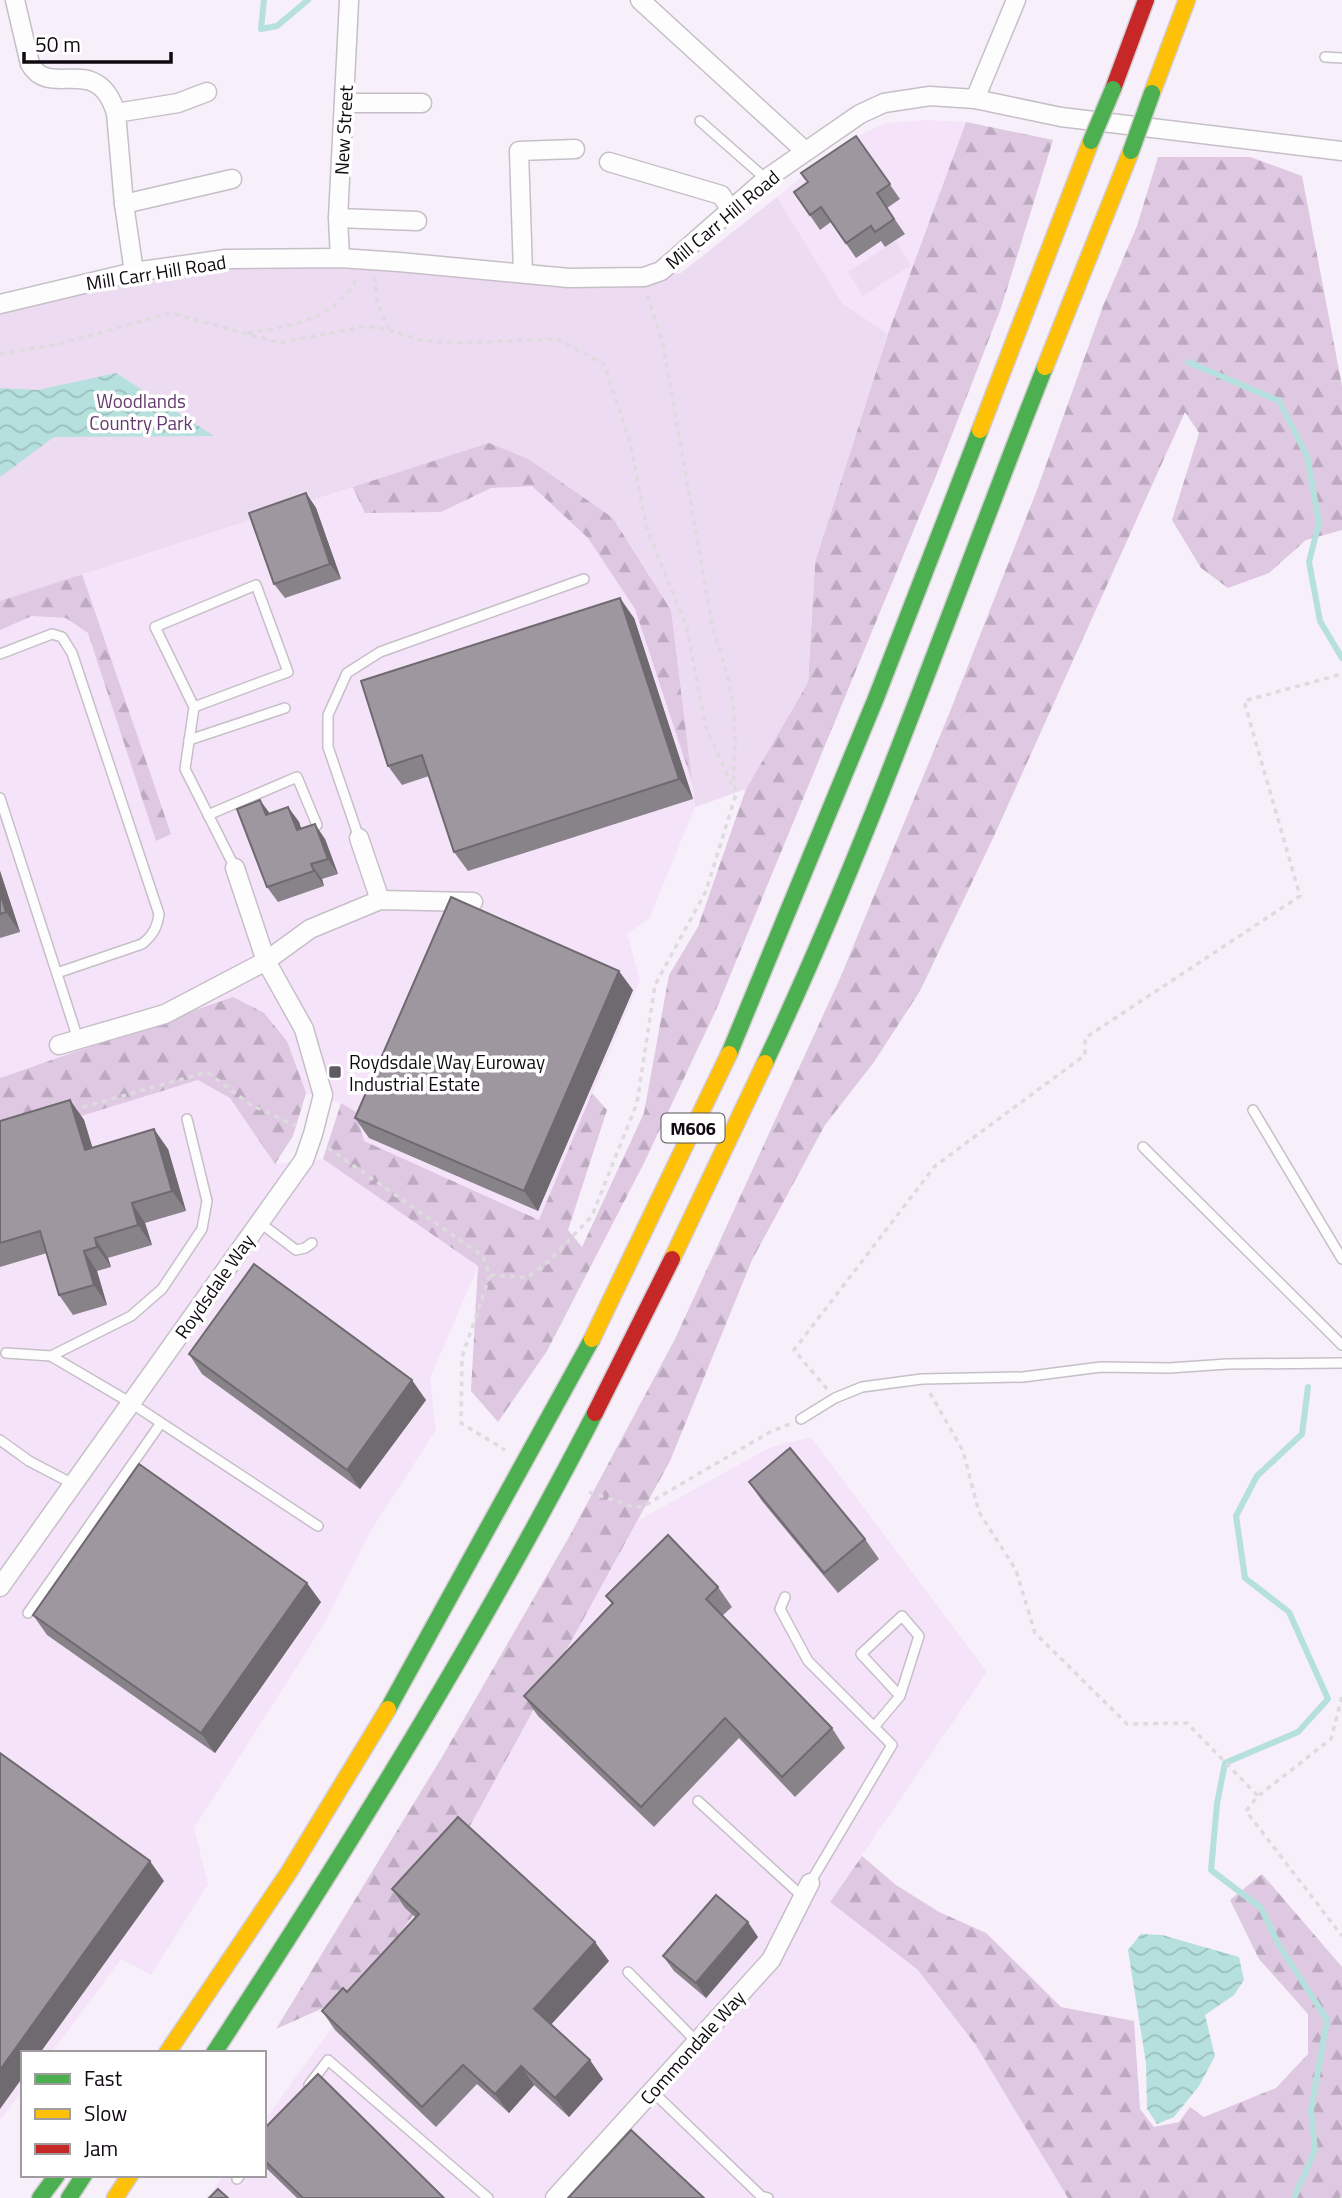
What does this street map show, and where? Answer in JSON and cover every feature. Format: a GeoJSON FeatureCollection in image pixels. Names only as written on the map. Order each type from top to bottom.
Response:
{"type":"FeatureCollection","features":[{"type":"Feature","properties":{"kind":"highway","name":"M606"},"geometry":{"type":"LineString","coordinates":[[168,2051],[289,1872],[393,1702],[600,1325],[735,1039],[876,698],[1146,0]]}},
{"type":"Feature","properties":{"kind":"highway","name":"M606"},"geometry":{"type":"LineString","coordinates":[[215,2051],[325,1883],[429,1713],[549,1502],[643,1320],[799,991],[911,718],[1187,0]]}},
{"type":"Feature","properties":{"kind":"highway","name":"M606"},"geometry":{"type":"LineString","coordinates":[[160,2051],[197,2010]]}},
{"type":"Feature","properties":{"kind":"highway"},"geometry":{"type":"LineString","coordinates":[[40,2198],[56,2177]]}},
{"type":"Feature","properties":{"kind":"highway"},"geometry":{"type":"LineString","coordinates":[[69,2198],[83,2177]]}},
{"type":"Feature","properties":{"kind":"highway"},"geometry":{"type":"LineString","coordinates":[[115,2198],[129,2177]]}},
{"type":"Feature","properties":{"kind":"street"},"geometry":{"type":"LineString","coordinates":[[15,0],[34,71],[48,78],[96,82],[107,92],[116,113],[124,204],[134,272]]}},
{"type":"Feature","properties":{"kind":"street"},"geometry":{"type":"LineString","coordinates":[[640,0],[805,151]]}},
{"type":"Feature","properties":{"kind":"street"},"geometry":{"type":"LineString","coordinates":[[975,99],[1016,0]]}},
{"type":"Feature","properties":{"kind":"street","name":"New Street"},"geometry":{"type":"LineString","coordinates":[[340,258],[338,218],[349,1]]}},
{"type":"Feature","properties":{"kind":"street"},"geometry":{"type":"LineString","coordinates":[[116,113],[178,103],[207,92]]}},
{"type":"Feature","properties":{"kind":"street","name":"Mill Carr Hill Road"},"geometry":{"type":"LineString","coordinates":[[0,303],[134,272],[226,259],[340,258],[569,278],[644,277],[661,271],[766,180],[860,114],[884,103],[930,96],[975,99],[1061,117],[1342,151]]}},
{"type":"Feature","properties":{"kind":"street"},"geometry":{"type":"LineString","coordinates":[[344,103],[422,103]]}},
{"type":"Feature","properties":{"kind":"street"},"geometry":{"type":"LineString","coordinates":[[523,273],[519,150],[575,149]]}},
{"type":"Feature","properties":{"kind":"street"},"geometry":{"type":"LineString","coordinates":[[609,162],[721,195],[731,210]]}},
{"type":"Feature","properties":{"kind":"street"},"geometry":{"type":"LineString","coordinates":[[124,204],[232,179]]}},
{"type":"Feature","properties":{"kind":"street"},"geometry":{"type":"LineString","coordinates":[[338,218],[417,221]]}},
{"type":"Feature","properties":{"kind":"street"},"geometry":{"type":"LineString","coordinates":[[359,838],[380,900]]}},
{"type":"Feature","properties":{"kind":"street","name":"Roydsdale Way"},"geometry":{"type":"LineString","coordinates":[[0,1587],[304,1160],[313,1134],[323,1095],[304,1029],[266,961],[235,868]]}},
{"type":"Feature","properties":{"kind":"street"},"geometry":{"type":"LineString","coordinates":[[59,1045],[165,1014],[266,961],[310,929],[380,900],[479,901]]}},
{"type":"Feature","properties":{"kind":"street","name":"Commondale Way"},"geometry":{"type":"LineString","coordinates":[[555,2198],[771,1960],[806,1890]]}},
{"type":"Feature","properties":{"kind":"lane"},"geometry":{"type":"LineString","coordinates":[[1325,57],[1342,58]]}},
{"type":"Feature","properties":{"kind":"lane"},"geometry":{"type":"LineString","coordinates":[[700,121],[766,180]]}},
{"type":"Feature","properties":{"kind":"lane"},"geometry":{"type":"LineString","coordinates":[[359,838],[328,747],[328,715],[347,673],[380,652],[584,579]]}},
{"type":"Feature","properties":{"kind":"lane"},"geometry":{"type":"LineString","coordinates":[[194,707],[288,672],[256,585],[155,627],[194,707],[185,769],[235,868]]}},
{"type":"Feature","properties":{"kind":"lane"},"geometry":{"type":"LineString","coordinates":[[0,654],[52,634],[62,637],[72,653],[159,914],[158,926],[142,944],[57,973]]}},
{"type":"Feature","properties":{"kind":"lane"},"geometry":{"type":"LineString","coordinates":[[189,740],[285,708]]}},
{"type":"Feature","properties":{"kind":"lane"},"geometry":{"type":"LineString","coordinates":[[208,815],[297,777],[317,825]]}},
{"type":"Feature","properties":{"kind":"lane"},"geometry":{"type":"LineString","coordinates":[[0,798],[79,1039]]}},
{"type":"Feature","properties":{"kind":"lane"},"geometry":{"type":"LineString","coordinates":[[1252,1110],[1342,1259]]}},
{"type":"Feature","properties":{"kind":"lane"},"geometry":{"type":"LineString","coordinates":[[51,1356],[131,1316],[162,1289],[202,1229],[207,1201],[187,1119]]}},
{"type":"Feature","properties":{"kind":"lane"},"geometry":{"type":"LineString","coordinates":[[1143,1147],[1342,1345]]}},
{"type":"Feature","properties":{"kind":"lane"},"geometry":{"type":"LineString","coordinates":[[259,1222],[296,1250],[312,1243]]}},
{"type":"Feature","properties":{"kind":"lane"},"geometry":{"type":"LineString","coordinates":[[6,1353],[51,1356],[131,1403],[318,1526]]}},
{"type":"Feature","properties":{"kind":"lane"},"geometry":{"type":"LineString","coordinates":[[801,1419],[835,1398],[862,1387],[922,1379],[1023,1377],[1101,1367],[1169,1368],[1227,1364],[1342,1363]]}},
{"type":"Feature","properties":{"kind":"lane"},"geometry":{"type":"LineString","coordinates":[[28,1613],[161,1423]]}},
{"type":"Feature","properties":{"kind":"lane"},"geometry":{"type":"LineString","coordinates":[[0,1440],[29,1461],[74,1484]]}},
{"type":"Feature","properties":{"kind":"lane"},"geometry":{"type":"LineString","coordinates":[[698,1801],[806,1890],[892,1745],[808,1661],[780,1609],[785,1597]]}},
{"type":"Feature","properties":{"kind":"lane"},"geometry":{"type":"LineString","coordinates":[[874,1727],[900,1696],[919,1636],[902,1616],[861,1654],[900,1696]]}},
{"type":"Feature","properties":{"kind":"lane"},"geometry":{"type":"LineString","coordinates":[[628,1972],[696,2042]]}},
{"type":"Feature","properties":{"kind":"lane"},"geometry":{"type":"LineString","coordinates":[[304,2091],[328,2060],[488,2198]]}},
{"type":"Feature","properties":{"kind":"lane"},"geometry":{"type":"LineString","coordinates":[[652,2091],[761,2196],[768,2198]]}},
{"type":"Feature","properties":{"kind":"path"},"geometry":{"type":"LineString","coordinates":[[246,334],[296,325],[322,314],[352,288],[365,260]]}},
{"type":"Feature","properties":{"kind":"path"},"geometry":{"type":"LineString","coordinates":[[490,1275],[527,1278],[549,1261],[592,1216],[637,1102],[655,985],[706,891],[736,794],[732,778],[734,712],[722,654],[713,630],[663,344],[644,277]]}},
{"type":"Feature","properties":{"kind":"path"},"geometry":{"type":"LineString","coordinates":[[365,279],[375,279],[377,302],[389,330]]}},
{"type":"Feature","properties":{"kind":"path"},"geometry":{"type":"LineString","coordinates":[[0,354],[59,344],[171,313],[280,343],[366,326],[420,340],[453,343],[558,339],[604,364],[630,442],[647,529],[686,625],[706,727],[736,794]]}},
{"type":"Feature","properties":{"kind":"path"},"geometry":{"type":"LineString","coordinates":[[835,1398],[794,1350],[935,1166],[1085,1055],[1085,1038],[1300,896],[1244,701],[1342,674]]}},
{"type":"Feature","properties":{"kind":"path"},"geometry":{"type":"LineString","coordinates":[[65,1112],[207,1072],[251,1105],[313,1134],[328,1148],[483,1256],[490,1275],[462,1357],[461,1423],[505,1450]]}},
{"type":"Feature","properties":{"kind":"path"},"geometry":{"type":"LineString","coordinates":[[922,1379],[963,1451],[979,1512],[1016,1570],[1035,1633],[1127,1724],[1186,1723],[1258,1796]]}},
{"type":"Feature","properties":{"kind":"path"},"geometry":{"type":"LineString","coordinates":[[589,1492],[634,1507],[642,1507],[771,1432],[801,1419]]}},
{"type":"Feature","properties":{"kind":"path"},"geometry":{"type":"LineString","coordinates":[[1342,1698],[1331,1739],[1258,1796],[1246,1811],[1342,1936]]}},
{"type":"Feature","properties":{"kind":"shaded area"},"geometry":{"type":"Polygon","coordinates":[[[925,120],[966,122],[888,334],[842,303],[777,197],[858,136],[885,123],[925,120]]]}},
{"type":"Feature","properties":{"kind":"shaded area"},"geometry":{"type":"Polygon","coordinates":[[[489,443],[671,610],[695,807],[649,919],[627,934],[640,980],[539,1220],[363,1141],[356,1112],[341,1103],[306,1093],[287,1041],[34,1066],[0,1078],[0,601],[489,443]]]}},
{"type":"Feature","properties":{"kind":"shaded area"},"geometry":{"type":"Polygon","coordinates":[[[198,1080],[230,1098],[275,1164],[323,1159],[478,1266],[430,1379],[436,1430],[370,1532],[324,1624],[194,1828],[208,1884],[151,1975],[121,1959],[52,2051],[21,2051],[21,2093],[0,2120],[0,1141],[198,1080]]]}},
{"type":"Feature","properties":{"kind":"shaded area"},"geometry":{"type":"Polygon","coordinates":[[[811,1437],[987,1672],[830,1902],[918,1970],[975,2044],[1068,2198],[206,2198],[222,2177],[266,2177],[266,2118],[422,1903],[471,1824],[637,1521],[771,1447],[811,1437]]]}},
{"type":"Feature","properties":{"kind":"green space"},"geometry":{"type":"Polygon","coordinates":[[[966,122],[1053,140],[1001,308],[936,476],[716,1010],[645,1161],[547,1351],[498,1422],[471,1391],[478,1266],[323,1159],[341,1103],[356,1112],[364,1141],[539,1220],[592,1093],[607,1110],[568,1230],[582,1247],[644,1113],[669,975],[698,927],[746,789],[808,682],[815,562],[888,334],[966,122]]]}},
{"type":"Feature","properties":{"kind":"green space"},"geometry":{"type":"Polygon","coordinates":[[[1158,157],[1250,157],[1302,176],[1342,386],[1342,530],[1306,540],[1269,573],[1228,588],[1201,568],[1172,520],[1199,433],[1185,412],[994,836],[920,991],[874,1062],[825,1125],[752,1260],[670,1461],[471,1824],[422,1903],[357,1993],[276,2029],[442,1757],[569,1537],[675,1339],[841,976],[951,709],[1037,490],[1103,306],[1137,226],[1158,157]]]}},
{"type":"Feature","properties":{"kind":"green space","name":"Woodlands Country Park"},"geometry":{"type":"Polygon","coordinates":[[[777,197],[842,303],[888,334],[815,562],[808,682],[746,789],[695,807],[671,610],[613,518],[528,459],[489,443],[0,601],[0,304],[226,259],[644,277],[681,273],[777,197]]]}},
{"type":"Feature","properties":{"kind":"green space"},"geometry":{"type":"Polygon","coordinates":[[[895,241],[911,265],[863,296],[848,272],[895,241]]]}},
{"type":"Feature","properties":{"kind":"green space"},"geometry":{"type":"Polygon","coordinates":[[[497,352],[613,518],[671,610],[711,785],[693,785],[635,609],[588,538],[532,486],[491,488],[441,512],[365,513],[352,486],[82,574],[171,834],[156,841],[88,633],[66,618],[32,616],[0,630],[0,542],[497,352]]]}},
{"type":"Feature","properties":{"kind":"green space"},"geometry":{"type":"Polygon","coordinates":[[[233,997],[264,1013],[287,1041],[306,1093],[293,1136],[275,1164],[230,1098],[198,1080],[0,1141],[0,1078],[233,997]]]}},
{"type":"Feature","properties":{"kind":"green space"},"geometry":{"type":"Polygon","coordinates":[[[862,1856],[896,1885],[939,1912],[986,1933],[1061,2007],[1134,2021],[1140,2109],[1154,2127],[1179,2122],[1190,2107],[1204,2117],[1276,2088],[1308,2054],[1308,2014],[1259,1959],[1230,1900],[1262,1874],[1342,1967],[1342,2198],[1068,2198],[975,2044],[918,1970],[830,1902],[862,1856]]]}},
{"type":"Feature","properties":{"kind":"water"},"geometry":{"type":"Polygon","coordinates":[[[116,373],[214,436],[54,437],[0,477],[0,388],[38,390],[116,373]]]}},
{"type":"Feature","properties":{"kind":"water"},"geometry":{"type":"Polygon","coordinates":[[[1141,1934],[1162,1935],[1239,1957],[1244,1980],[1234,1995],[1205,2015],[1215,2056],[1199,2086],[1174,2117],[1157,2124],[1147,2109],[1146,2063],[1128,1950],[1141,1934]]]}},
{"type":"Feature","properties":{"kind":"building"},"geometry":{"type":"Polygon","coordinates":[[[856,136],[890,184],[877,193],[894,219],[875,232],[871,226],[846,243],[821,207],[810,215],[794,192],[808,182],[801,173],[856,136]]]}},
{"type":"Feature","properties":{"kind":"building"},"geometry":{"type":"Polygon","coordinates":[[[306,493],[330,564],[274,584],[249,513],[306,493]]]}},
{"type":"Feature","properties":{"kind":"building"},"geometry":{"type":"Polygon","coordinates":[[[620,598],[679,779],[454,852],[422,755],[388,766],[361,681],[620,598]]]}},
{"type":"Feature","properties":{"kind":"building"},"geometry":{"type":"Polygon","coordinates":[[[260,800],[266,815],[288,807],[297,830],[315,824],[328,859],[311,864],[314,871],[267,887],[237,809],[260,800]]]}},
{"type":"Feature","properties":{"kind":"building"},"geometry":{"type":"Polygon","coordinates":[[[0,893],[6,912],[0,914],[0,893]]]}},
{"type":"Feature","properties":{"kind":"building"},"geometry":{"type":"Polygon","coordinates":[[[451,897],[619,971],[524,1191],[355,1118],[451,897]]]}},
{"type":"Feature","properties":{"kind":"building"},"geometry":{"type":"Polygon","coordinates":[[[70,1100],[85,1150],[154,1129],[172,1191],[132,1203],[138,1225],[95,1238],[97,1247],[84,1251],[94,1285],[59,1295],[40,1231],[0,1243],[0,1121],[70,1100]]]}},
{"type":"Feature","properties":{"kind":"building"},"geometry":{"type":"Polygon","coordinates":[[[254,1264],[412,1380],[347,1470],[189,1354],[254,1264]]]}},
{"type":"Feature","properties":{"kind":"building"},"geometry":{"type":"Polygon","coordinates":[[[790,1448],[865,1539],[824,1573],[749,1482],[790,1448]]]}},
{"type":"Feature","properties":{"kind":"building"},"geometry":{"type":"Polygon","coordinates":[[[139,1464],[307,1583],[201,1733],[33,1615],[139,1464]]]}},
{"type":"Feature","properties":{"kind":"building"},"geometry":{"type":"Polygon","coordinates":[[[668,1535],[718,1587],[706,1599],[832,1728],[782,1777],[725,1718],[641,1807],[524,1696],[613,1603],[606,1596],[668,1535]]]}},
{"type":"Feature","properties":{"kind":"building"},"geometry":{"type":"Polygon","coordinates":[[[0,1753],[150,1861],[0,2070],[0,1753]]]}},
{"type":"Feature","properties":{"kind":"building"},"geometry":{"type":"Polygon","coordinates":[[[458,1817],[595,1942],[534,2009],[590,2060],[555,2098],[521,2066],[495,2094],[463,2065],[422,2107],[322,2011],[343,1988],[347,1992],[419,1914],[392,1889],[458,1817]]]}},
{"type":"Feature","properties":{"kind":"building"},"geometry":{"type":"Polygon","coordinates":[[[716,1895],[748,1922],[696,1983],[663,1956],[716,1895]]]}},
{"type":"Feature","properties":{"kind":"building"},"geometry":{"type":"Polygon","coordinates":[[[318,2074],[444,2198],[303,2198],[266,2162],[266,2127],[318,2074]]]}},
{"type":"Feature","properties":{"kind":"building"},"geometry":{"type":"Polygon","coordinates":[[[631,2130],[704,2198],[568,2198],[631,2130]]]}},
{"type":"Feature","properties":{"kind":"building"},"geometry":{"type":"Polygon","coordinates":[[[218,2189],[228,2198],[209,2198],[218,2189]]]}},
{"type":"Feature","properties":{"kind":"waterway"},"geometry":{"type":"LineString","coordinates":[[264,0],[261,29],[277,26],[308,0]]}},
{"type":"Feature","properties":{"kind":"waterway"},"geometry":{"type":"LineString","coordinates":[[1188,362],[1279,401],[1307,456],[1319,523],[1309,562],[1320,621],[1342,658]]}},
{"type":"Feature","properties":{"kind":"waterway"},"geometry":{"type":"LineString","coordinates":[[1294,2198],[1315,2150],[1311,2110],[1327,2020],[1279,1945],[1261,1908],[1211,1870],[1217,1804],[1225,1763],[1298,1732],[1328,1699],[1289,1612],[1245,1578],[1236,1516],[1257,1476],[1302,1434],[1308,1387]]}},
{"type":"Feature","properties":{"kind":"traffic: fast"},"geometry":{"type":"LineString","coordinates":[[1091,141],[1113,89]]}},
{"type":"Feature","properties":{"kind":"traffic: fast"},"geometry":{"type":"LineString","coordinates":[[1131,151],[1152,93]]}},
{"type":"Feature","properties":{"kind":"traffic: fast"},"geometry":{"type":"LineString","coordinates":[[765,1063],[841,892],[1045,367]]}},
{"type":"Feature","properties":{"kind":"traffic: fast"},"geometry":{"type":"LineString","coordinates":[[729,1054],[876,698],[980,430]]}},
{"type":"Feature","properties":{"kind":"traffic: fast"},"geometry":{"type":"LineString","coordinates":[[388,1709],[592,1339]]}},
{"type":"Feature","properties":{"kind":"traffic: fast"},"geometry":{"type":"LineString","coordinates":[[215,2051],[413,1738],[506,1577],[595,1413]]}},
{"type":"Feature","properties":{"kind":"traffic: fast"},"geometry":{"type":"LineString","coordinates":[[40,2198],[56,2177]]}},
{"type":"Feature","properties":{"kind":"traffic: fast"},"geometry":{"type":"LineString","coordinates":[[69,2198],[83,2177]]}},
{"type":"Feature","properties":{"kind":"traffic: slow"},"geometry":{"type":"LineString","coordinates":[[1152,93],[1187,0]]}},
{"type":"Feature","properties":{"kind":"traffic: slow"},"geometry":{"type":"LineString","coordinates":[[980,430],[1091,141]]}},
{"type":"Feature","properties":{"kind":"traffic: slow"},"geometry":{"type":"LineString","coordinates":[[1045,367],[1131,151]]}},
{"type":"Feature","properties":{"kind":"traffic: slow"},"geometry":{"type":"LineString","coordinates":[[592,1339],[729,1054]]}},
{"type":"Feature","properties":{"kind":"traffic: slow"},"geometry":{"type":"LineString","coordinates":[[672,1259],[765,1063]]}},
{"type":"Feature","properties":{"kind":"traffic: slow"},"geometry":{"type":"LineString","coordinates":[[168,2051],[289,1872],[388,1709]]}},
{"type":"Feature","properties":{"kind":"traffic: slow"},"geometry":{"type":"LineString","coordinates":[[115,2198],[129,2177]]}},
{"type":"Feature","properties":{"kind":"traffic: jam"},"geometry":{"type":"LineString","coordinates":[[1113,89],[1146,0]]}},
{"type":"Feature","properties":{"kind":"traffic: jam"},"geometry":{"type":"LineString","coordinates":[[595,1413],[672,1259]]}},
{"type":"Feature","properties":{"kind":"place","name":"Roydsdale Way Euroway Industrial Estate"},"geometry":{"type":"Point","coordinates":[335,1072]}}]}
